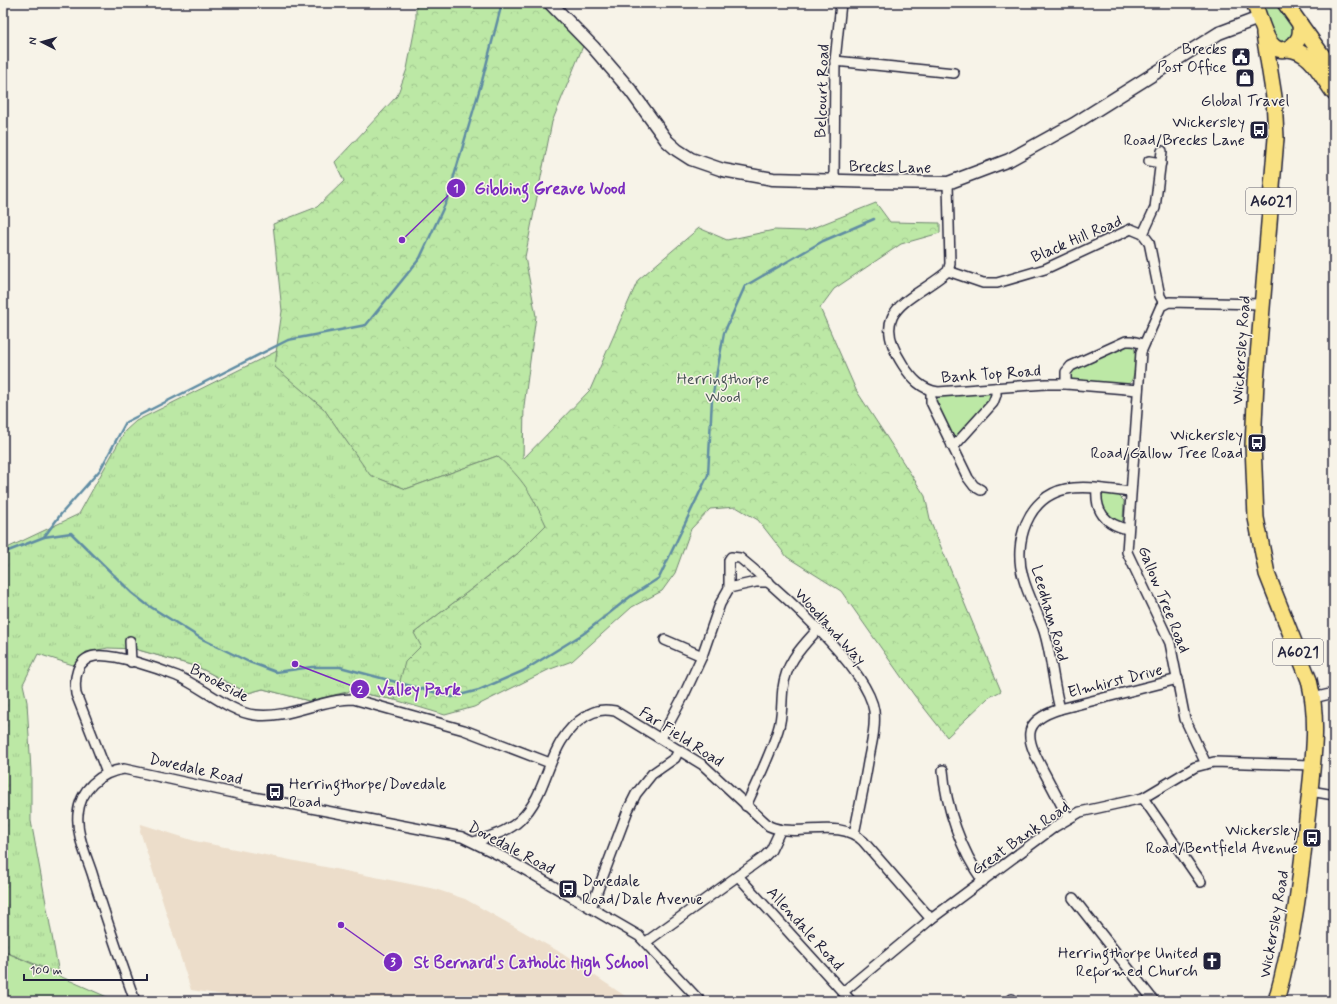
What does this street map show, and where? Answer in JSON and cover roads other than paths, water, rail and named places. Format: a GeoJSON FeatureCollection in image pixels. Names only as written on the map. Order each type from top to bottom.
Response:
{"type":"FeatureCollection","features":[{"type":"Feature","properties":{"kind":"main road"},"geometry":{"type":"LineString","coordinates":[[1285,3],[1334,72]]}},
{"type":"Feature","properties":{"kind":"main road","name":"Wickersley Road"},"geometry":{"type":"LineString","coordinates":[[1257,7],[1264,34],[1274,97],[1276,138],[1261,304],[1253,446],[1256,518],[1267,574],[1275,598],[1304,665],[1313,698],[1316,738],[1294,927],[1276,1001]]}},
{"type":"Feature","properties":{"kind":"main road","name":"Wickersley Road"},"geometry":{"type":"LineString","coordinates":[[1274,97],[1277,65],[1286,49],[1298,41],[1301,35],[1300,24]]}},
{"type":"Feature","properties":{"kind":"main road"},"geometry":{"type":"LineString","coordinates":[[1264,34],[1274,46],[1299,50],[1308,57],[1334,93]]}},
{"type":"Feature","properties":{"kind":"street","name":"Brecks Lane"},"geometry":{"type":"LineString","coordinates":[[550,3],[593,47],[631,91],[667,141],[677,150],[707,165],[749,176],[773,179],[948,183],[1009,160],[1074,124],[1219,33],[1257,7]]}},
{"type":"Feature","properties":{"kind":"street","name":"Belcourt Road"},"geometry":{"type":"LineString","coordinates":[[834,180],[835,61],[841,3]]}},
{"type":"Feature","properties":{"kind":"street"},"geometry":{"type":"LineString","coordinates":[[835,61],[954,73]]}},
{"type":"Feature","properties":{"kind":"street"},"geometry":{"type":"LineString","coordinates":[[1143,234],[1155,208],[1162,151]]}},
{"type":"Feature","properties":{"kind":"street"},"geometry":{"type":"LineString","coordinates":[[1149,161],[1161,163]]}},
{"type":"Feature","properties":{"kind":"street"},"geometry":{"type":"LineString","coordinates":[[948,183],[950,264],[948,271]]}},
{"type":"Feature","properties":{"kind":"street","name":"Black Hill Road"},"geometry":{"type":"LineString","coordinates":[[948,271],[983,283],[997,283],[1045,269],[1125,230],[1131,229],[1143,234],[1149,242],[1160,296],[1164,303]]}},
{"type":"Feature","properties":{"kind":"street","name":"Bank Top Road"},"geometry":{"type":"LineString","coordinates":[[948,271],[900,305],[891,320],[890,340],[896,355],[910,376],[917,383],[931,391],[946,392],[1066,384],[1138,390]]}},
{"type":"Feature","properties":{"kind":"street"},"geometry":{"type":"LineString","coordinates":[[1164,303],[1261,304]]}},
{"type":"Feature","properties":{"kind":"street","name":"Gallow Tree Road"},"geometry":{"type":"LineString","coordinates":[[1164,303],[1159,310],[1141,352],[1126,552],[1170,643],[1178,679],[1184,719],[1206,764]]}},
{"type":"Feature","properties":{"kind":"street"},"geometry":{"type":"LineString","coordinates":[[1066,384],[1066,372],[1070,366],[1126,341],[1144,344]]}},
{"type":"Feature","properties":{"kind":"street"},"geometry":{"type":"LineString","coordinates":[[952,446],[956,444],[993,403],[996,396],[996,388]]}},
{"type":"Feature","properties":{"kind":"street"},"geometry":{"type":"LineString","coordinates":[[931,391],[931,402],[970,483],[981,490]]}},
{"type":"Feature","properties":{"kind":"street","name":"Leedham Road"},"geometry":{"type":"LineString","coordinates":[[1060,709],[1044,630],[1023,577],[1020,563],[1022,538],[1030,514],[1046,498],[1065,489],[1097,489],[1130,492]]}},
{"type":"Feature","properties":{"kind":"street"},"geometry":{"type":"LineString","coordinates":[[1097,489],[1096,500],[1100,511],[1112,524],[1127,530]]}},
{"type":"Feature","properties":{"kind":"street","name":"Woodland Way"},"geometry":{"type":"LineString","coordinates":[[729,588],[728,564],[731,557],[740,558],[769,582],[818,629],[859,678],[874,710],[873,735],[854,834]]}},
{"type":"Feature","properties":{"kind":"street"},"geometry":{"type":"LineString","coordinates":[[661,738],[683,697],[702,656],[720,604],[729,588],[756,582],[769,582]]}},
{"type":"Feature","properties":{"kind":"street"},"geometry":{"type":"LineString","coordinates":[[746,806],[778,730],[782,714],[784,682],[790,663],[794,655],[818,629]]}},
{"type":"Feature","properties":{"kind":"street"},"geometry":{"type":"LineString","coordinates":[[665,640],[702,656]]}},
{"type":"Feature","properties":{"kind":"street"},"geometry":{"type":"LineString","coordinates":[[130,641],[131,662]]}},
{"type":"Feature","properties":{"kind":"street","name":"Brookside"},"geometry":{"type":"LineString","coordinates":[[107,773],[76,694],[74,683],[76,673],[87,659],[95,656],[131,662],[179,676],[221,701],[254,715],[276,715],[334,700],[353,699],[464,730],[550,763]]}},
{"type":"Feature","properties":{"kind":"street","name":"Elmhirst Drive"},"geometry":{"type":"LineString","coordinates":[[1060,709],[1178,679]]}},
{"type":"Feature","properties":{"kind":"street"},"geometry":{"type":"LineString","coordinates":[[1313,698],[1334,693]]}},
{"type":"Feature","properties":{"kind":"street","name":"Far Field Road"},"geometry":{"type":"LineString","coordinates":[[474,842],[511,828],[521,820],[529,810],[540,789],[558,744],[570,728],[594,712],[604,709],[614,711],[679,750],[715,775],[768,826],[780,831]]}},
{"type":"Feature","properties":{"kind":"street"},"geometry":{"type":"LineString","coordinates":[[1060,709],[1047,713],[1036,720],[1032,726],[1029,739],[1030,746],[1068,818]]}},
{"type":"Feature","properties":{"kind":"street"},"geometry":{"type":"LineString","coordinates":[[591,908],[628,810],[636,794],[652,774],[675,758],[679,750]]}},
{"type":"Feature","properties":{"kind":"street","name":"Great Bank Road"},"geometry":{"type":"LineString","coordinates":[[843,992],[931,920],[1068,818],[1090,809],[1143,798],[1195,767],[1206,764],[1223,761],[1312,765]]}},
{"type":"Feature","properties":{"kind":"street","name":"Dovedale Road"},"geometry":{"type":"LineString","coordinates":[[107,773],[124,769],[132,769],[243,794],[451,834],[474,842],[591,908],[646,942],[700,1001]]}},
{"type":"Feature","properties":{"kind":"street"},"geometry":{"type":"LineString","coordinates":[[943,770],[944,787],[951,813],[972,864],[983,882]]}},
{"type":"Feature","properties":{"kind":"street"},"geometry":{"type":"LineString","coordinates":[[107,773],[97,779],[80,803],[77,825],[102,905],[135,1001]]}},
{"type":"Feature","properties":{"kind":"street"},"geometry":{"type":"LineString","coordinates":[[1310,791],[1334,795]]}},
{"type":"Feature","properties":{"kind":"street"},"geometry":{"type":"LineString","coordinates":[[1143,798],[1201,882]]}},
{"type":"Feature","properties":{"kind":"street"},"geometry":{"type":"LineString","coordinates":[[646,942],[738,876],[771,850],[780,831],[837,830],[854,834],[863,842],[931,920]]}},
{"type":"Feature","properties":{"kind":"street","name":"Allendale Road"},"geometry":{"type":"LineString","coordinates":[[738,876],[850,1001]]}},
{"type":"Feature","properties":{"kind":"street"},"geometry":{"type":"LineString","coordinates":[[1074,898],[1154,1001]]}},
{"type":"Feature","properties":{"kind":"waterway"},"geometry":{"type":"LineString","coordinates":[[44,537],[61,514],[100,470],[126,422],[288,340],[366,325],[420,258],[447,200],[482,81],[502,3]]}},
{"type":"Feature","properties":{"kind":"waterway"},"geometry":{"type":"LineString","coordinates":[[3,553],[44,537],[71,533],[132,593],[146,604],[202,639],[249,662],[276,672],[312,667],[340,667],[452,697],[479,690],[523,671],[583,634],[631,596],[659,578],[708,475],[712,399],[724,333],[745,286],[823,241],[874,219]]}},
{"type":"Feature","properties":{"kind":"place","name":"Brecks Post Office"},"geometry":{"type":"Point","coordinates":[1241,57]}},
{"type":"Feature","properties":{"kind":"place","name":"Global Travel"},"geometry":{"type":"Point","coordinates":[1245,78]}},
{"type":"Feature","properties":{"kind":"place","name":"Wickersley Road/Brecks Lane"},"geometry":{"type":"Point","coordinates":[1259,130]}},
{"type":"Feature","properties":{"kind":"place","name":"Gibbing Greave Wood"},"geometry":{"type":"Point","coordinates":[402,240]}},
{"type":"Feature","properties":{"kind":"place","name":"Wickersley Road/Gallow Tree Road"},"geometry":{"type":"Point","coordinates":[1257,443]}},
{"type":"Feature","properties":{"kind":"place","name":"Valley Park"},"geometry":{"type":"Point","coordinates":[295,664]}},
{"type":"Feature","properties":{"kind":"place","name":"Herringthorpe/Dovedale Road"},"geometry":{"type":"Point","coordinates":[275,792]}},
{"type":"Feature","properties":{"kind":"place","name":"Wickersley Road/Bentfield Avenue"},"geometry":{"type":"Point","coordinates":[1312,838]}},
{"type":"Feature","properties":{"kind":"place","name":"Dovedale Road/Dale Avenue"},"geometry":{"type":"Point","coordinates":[568,889]}},
{"type":"Feature","properties":{"kind":"place","name":"St Bernard's Catholic High School"},"geometry":{"type":"Point","coordinates":[341,925]}},
{"type":"Feature","properties":{"kind":"place","name":"Herringthorpe United Reformed Church"},"geometry":{"type":"Point","coordinates":[1212,961]}},
{"type":"Feature","properties":{"kind":"park label","name":"Herringthorpe Wood"},"geometry":{"type":"Point","coordinates":[723,387]}}]}
